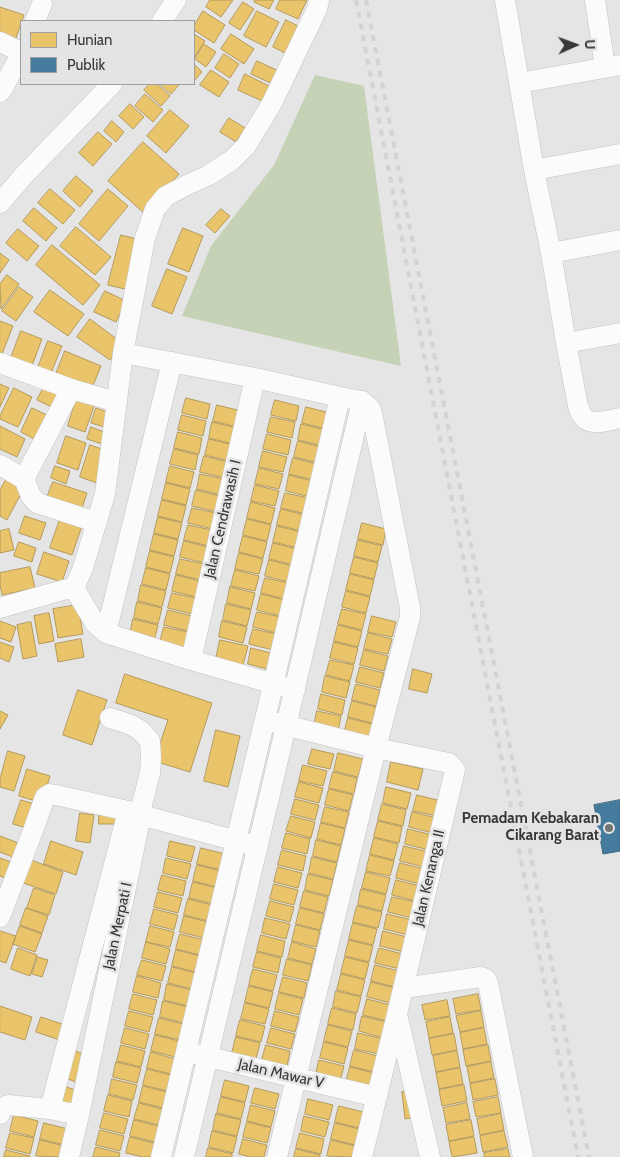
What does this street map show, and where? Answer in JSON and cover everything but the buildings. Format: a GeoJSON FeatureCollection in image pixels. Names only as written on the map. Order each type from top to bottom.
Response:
{"type":"FeatureCollection","features":[{"type":"Feature","properties":{"kind":"street"},"geometry":{"type":"LineString","coordinates":[[163,20],[176,0]]}},
{"type":"Feature","properties":{"kind":"street"},"geometry":{"type":"LineString","coordinates":[[74,588],[83,568],[105,494],[124,353],[145,238],[156,209],[166,196],[209,175],[232,160],[246,146],[272,103],[317,9],[319,0]]}},
{"type":"Feature","properties":{"kind":"street"},"geometry":{"type":"LineString","coordinates":[[505,0],[534,170],[578,406],[582,415],[587,420],[595,422],[620,418]]}},
{"type":"Feature","properties":{"kind":"street"},"geometry":{"type":"LineString","coordinates":[[519,83],[613,66],[594,0]]}},
{"type":"Feature","properties":{"kind":"street"},"geometry":{"type":"LineString","coordinates":[[0,42],[20,52]]}},
{"type":"Feature","properties":{"kind":"street"},"geometry":{"type":"LineString","coordinates":[[0,92],[20,55]]}},
{"type":"Feature","properties":{"kind":"street"},"geometry":{"type":"LineString","coordinates":[[0,203],[25,174],[111,85]]}},
{"type":"Feature","properties":{"kind":"street"},"geometry":{"type":"LineString","coordinates":[[534,170],[620,154]]}},
{"type":"Feature","properties":{"kind":"street"},"geometry":{"type":"LineString","coordinates":[[551,254],[620,240]]}},
{"type":"Feature","properties":{"kind":"street"},"geometry":{"type":"LineString","coordinates":[[566,342],[620,333]]}},
{"type":"Feature","properties":{"kind":"street"},"geometry":{"type":"LineString","coordinates":[[124,353],[362,401],[370,408],[411,612],[376,748],[277,1157]]}},
{"type":"Feature","properties":{"kind":"street"},"geometry":{"type":"LineString","coordinates":[[106,633],[172,362]]}},
{"type":"Feature","properties":{"kind":"street"},"geometry":{"type":"LineString","coordinates":[[0,363],[71,389],[117,402]]}},
{"type":"Feature","properties":{"kind":"street","name":"Jalan Cendrawasih I"},"geometry":{"type":"LineString","coordinates":[[191,660],[255,378]]}},
{"type":"Feature","properties":{"kind":"street"},"geometry":{"type":"LineString","coordinates":[[24,479],[71,389]]}},
{"type":"Feature","properties":{"kind":"street"},"geometry":{"type":"LineString","coordinates":[[161,1157],[340,397]]}},
{"type":"Feature","properties":{"kind":"street"},"geometry":{"type":"LineString","coordinates":[[184,1157],[362,401]]}},
{"type":"Feature","properties":{"kind":"street"},"geometry":{"type":"LineString","coordinates":[[0,465],[24,479],[31,496],[37,503],[96,522]]}},
{"type":"Feature","properties":{"kind":"street"},"geometry":{"type":"LineString","coordinates":[[74,588],[95,623],[106,633],[273,685],[295,690]]}},
{"type":"Feature","properties":{"kind":"street"},"geometry":{"type":"LineString","coordinates":[[0,608],[74,588]]}},
{"type":"Feature","properties":{"kind":"street","name":"Jalan Merpati I"},"geometry":{"type":"LineString","coordinates":[[69,1157],[79,1115],[134,813],[142,804],[152,758],[150,741],[140,730],[110,718]]}},
{"type":"Feature","properties":{"kind":"street","name":"Jalan Kenanga II"},"geometry":{"type":"LineString","coordinates":[[265,720],[376,748],[450,763],[455,770],[398,1014],[362,1157]]}},
{"type":"Feature","properties":{"kind":"street"},"geometry":{"type":"LineString","coordinates":[[0,917],[45,797],[50,794],[134,813],[258,846]]}},
{"type":"Feature","properties":{"kind":"street"},"geometry":{"type":"LineString","coordinates":[[50,1109],[134,813]]}},
{"type":"Feature","properties":{"kind":"street"},"geometry":{"type":"LineString","coordinates":[[403,988],[481,977],[486,979],[523,1157]]}},
{"type":"Feature","properties":{"kind":"street"},"geometry":{"type":"LineString","coordinates":[[398,1014],[430,1157]]}},
{"type":"Feature","properties":{"kind":"street","name":"Jalan Mawar V"},"geometry":{"type":"LineString","coordinates":[[186,1052],[377,1097]]}},
{"type":"Feature","properties":{"kind":"street"},"geometry":{"type":"LineString","coordinates":[[0,1114],[2,1108],[8,1105],[50,1109],[79,1115]]}},
{"type":"Feature","properties":{"kind":"green space"},"geometry":{"type":"Polygon","coordinates":[[[315,75],[364,86],[401,366],[182,316],[211,246],[274,165],[315,75]]]}},
{"type":"Feature","properties":{"kind":"railway"},"geometry":{"type":"LineString","coordinates":[[356,0],[578,1157]]}},
{"type":"Feature","properties":{"kind":"railway"},"geometry":{"type":"LineString","coordinates":[[366,0],[589,1157]]}},
{"type":"Feature","properties":{"kind":"place","name":"Pemadam Kebakaran Cikarang Barat"},"geometry":{"type":"Point","coordinates":[609,828]}}]}
